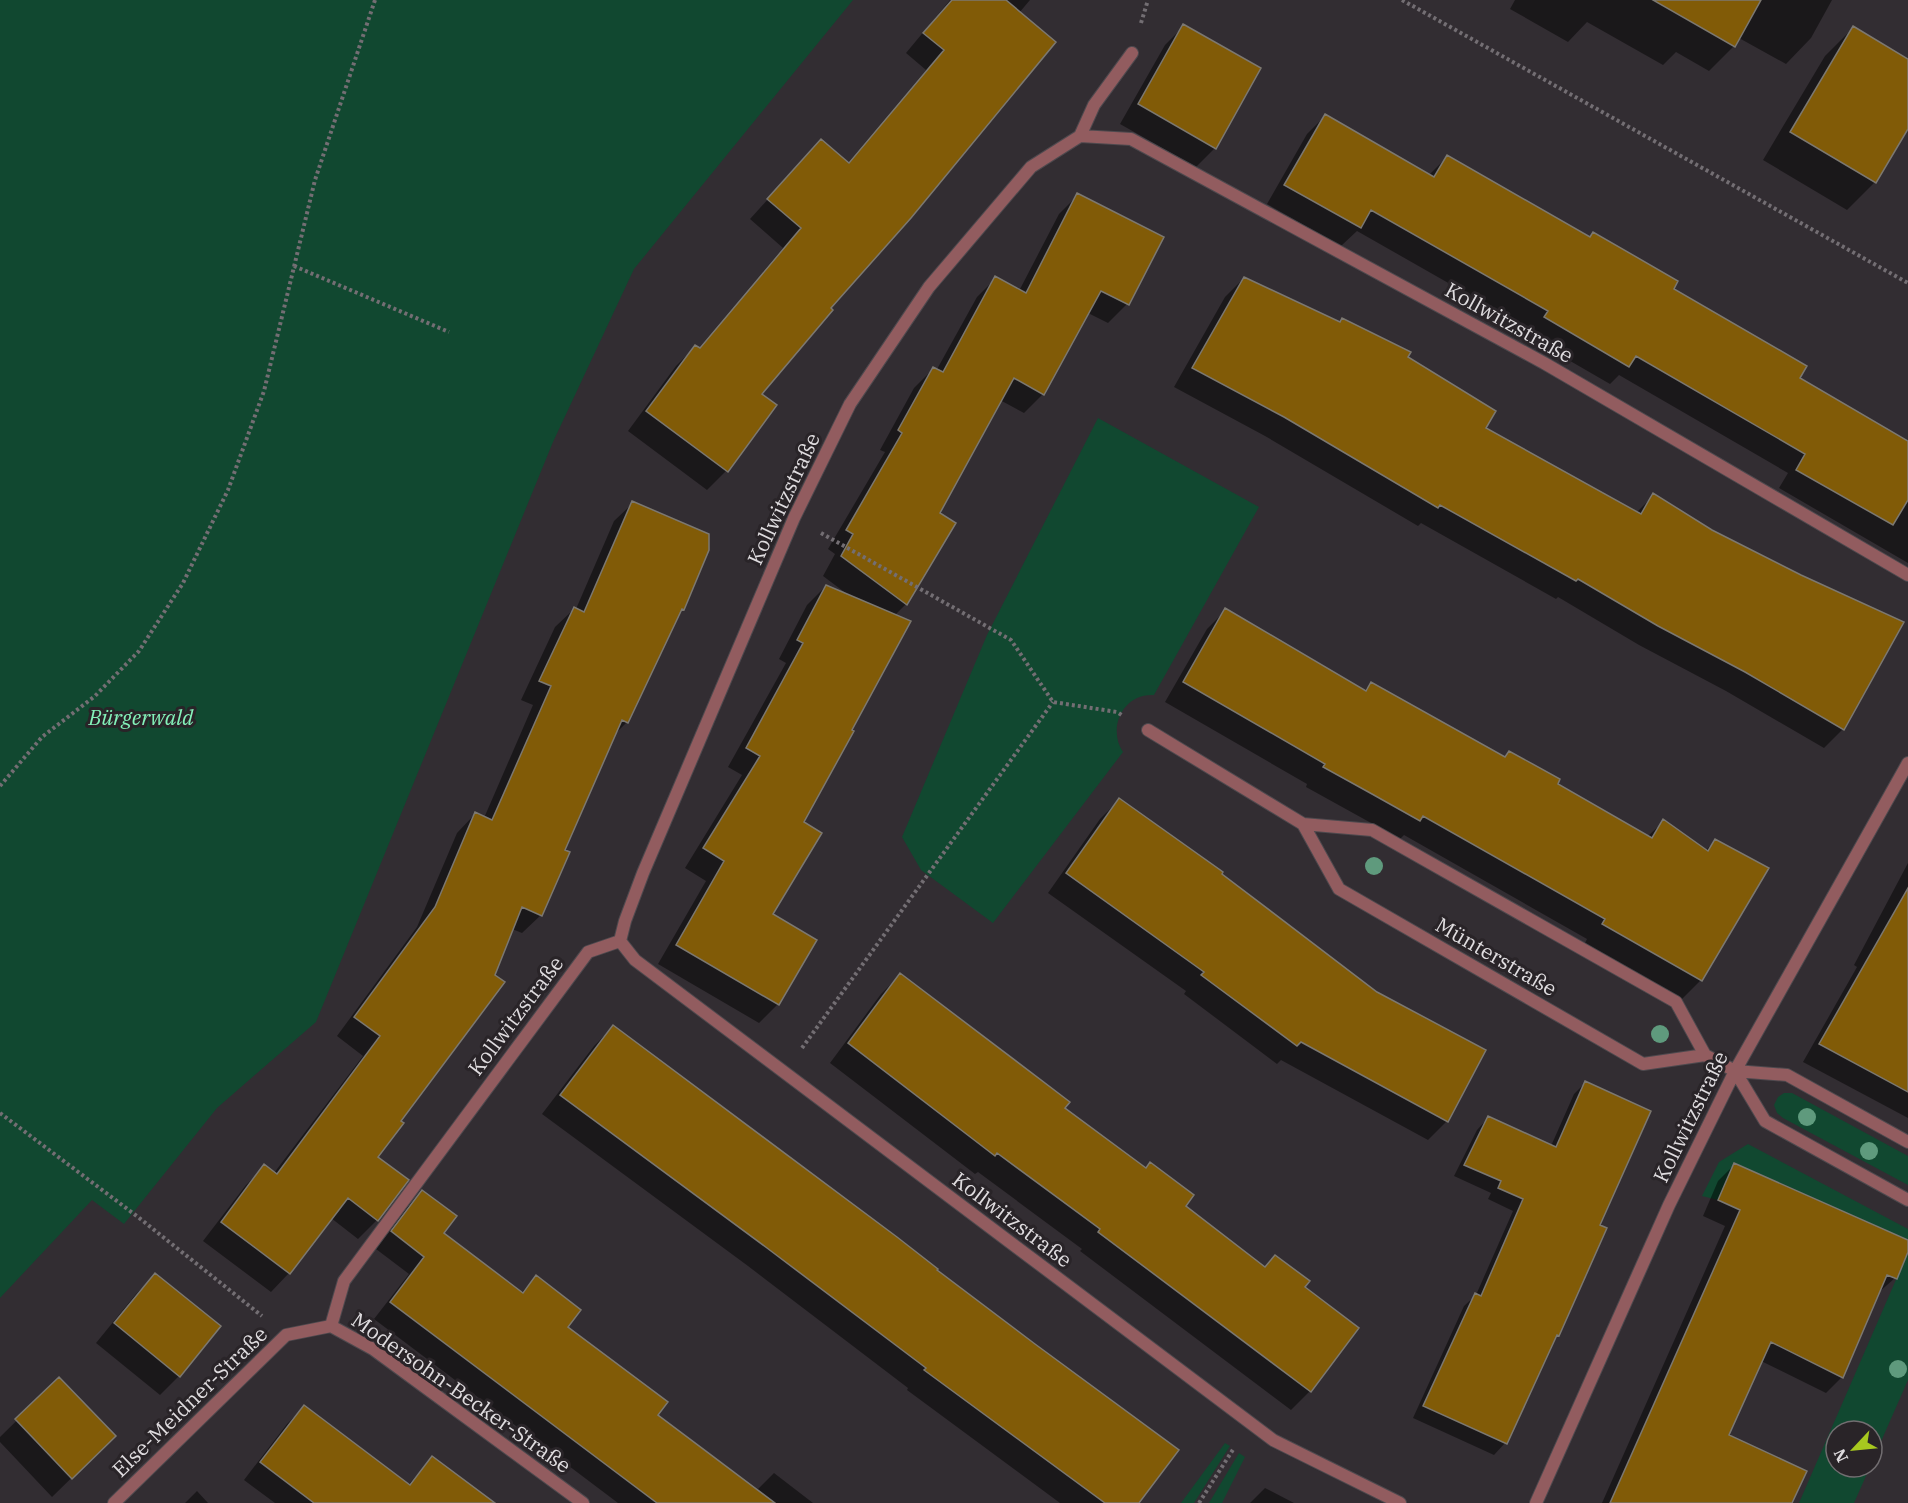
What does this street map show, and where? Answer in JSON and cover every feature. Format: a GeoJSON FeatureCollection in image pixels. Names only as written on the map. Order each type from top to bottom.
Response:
{"type":"FeatureCollection","features":[{"type":"Feature","properties":{"kind":"street"},"geometry":{"type":"LineString","coordinates":[[1080,136],[1094,105],[1132,53]]}},
{"type":"Feature","properties":{"kind":"street","name":"Kollwitzstraße"},"geometry":{"type":"LineString","coordinates":[[620,941],[625,921],[644,873],[794,518],[850,404],[929,286],[1031,167],[1080,136],[1131,139],[1544,363],[1908,575]]}},
{"type":"Feature","properties":{"kind":"street","name":"Münterstraße"},"geometry":{"type":"LineString","coordinates":[[1148,730],[1303,824],[1372,830],[1676,1002],[1705,1055],[1643,1064],[1613,1047],[1339,889],[1303,824]]}},
{"type":"Feature","properties":{"kind":"street","name":"Kollwitzstraße"},"geometry":{"type":"LineString","coordinates":[[1536,1503],[1669,1205],[1735,1071],[1908,762]]}},
{"type":"Feature","properties":{"kind":"street","name":"Kollwitzstraße"},"geometry":{"type":"LineString","coordinates":[[620,941],[635,960],[1273,1440],[1400,1503]]}},
{"type":"Feature","properties":{"kind":"street","name":"Kollwitzstraße"},"geometry":{"type":"LineString","coordinates":[[454,1131],[588,952],[620,941]]}},
{"type":"Feature","properties":{"kind":"street"},"geometry":{"type":"LineString","coordinates":[[1705,1055],[1735,1071],[1787,1075],[1908,1142]]}},
{"type":"Feature","properties":{"kind":"street"},"geometry":{"type":"LineString","coordinates":[[1735,1071],[1765,1121],[1908,1200]]}},
{"type":"Feature","properties":{"kind":"street","name":"Modersohn-Becker-Straße"},"geometry":{"type":"LineString","coordinates":[[454,1131],[344,1281],[331,1326],[373,1349],[583,1503]]}},
{"type":"Feature","properties":{"kind":"street","name":"Else-Meidner-Straße"},"geometry":{"type":"LineString","coordinates":[[114,1503],[286,1335],[331,1326]]}},
{"type":"Feature","properties":{"kind":"path"},"geometry":{"type":"LineString","coordinates":[[0,786],[42,737],[95,696],[139,651],[183,583],[228,490],[264,391],[315,180],[375,0]]}},
{"type":"Feature","properties":{"kind":"path"},"geometry":{"type":"LineString","coordinates":[[1402,0],[1908,283]]}},
{"type":"Feature","properties":{"kind":"path"},"geometry":{"type":"LineString","coordinates":[[294,266],[448,332]]}},
{"type":"Feature","properties":{"kind":"path"},"geometry":{"type":"LineString","coordinates":[[794,518],[1011,640],[1053,702],[1118,712],[1148,730]]}},
{"type":"Feature","properties":{"kind":"path"},"geometry":{"type":"LineString","coordinates":[[784,1073],[1053,702]]}},
{"type":"Feature","properties":{"kind":"path"},"geometry":{"type":"LineString","coordinates":[[0,1113],[138,1217],[286,1335]]}},
{"type":"Feature","properties":{"kind":"path"},"geometry":{"type":"LineString","coordinates":[[1199,1503],[1250,1422]]}},
{"type":"Feature","properties":{"kind":"green space","name":"Bürgerwald"},"geometry":{"type":"Polygon","coordinates":[[[0,0],[853,0],[634,269],[553,442],[316,1022],[217,1108],[124,1224],[92,1200],[0,1298],[0,0]]]}},
{"type":"Feature","properties":{"kind":"green space"},"geometry":{"type":"Polygon","coordinates":[[[1098,418],[1259,507],[1154,695],[1134,700],[1121,714],[1117,733],[1118,743],[1123,752],[993,923],[921,870],[902,837],[987,635],[1098,418]]]}},
{"type":"Feature","properties":{"kind":"green space"},"geometry":{"type":"Polygon","coordinates":[[[1784,1093],[1792,1093],[1908,1156],[1908,1185],[1783,1118],[1777,1113],[1774,1105],[1778,1097],[1784,1093]]]}},
{"type":"Feature","properties":{"kind":"green space"},"geometry":{"type":"Polygon","coordinates":[[[1748,1144],[1908,1229],[1908,1240],[1734,1163],[1718,1200],[1702,1196],[1719,1162],[1748,1144]]]}},
{"type":"Feature","properties":{"kind":"green space"},"geometry":{"type":"Polygon","coordinates":[[[1908,1252],[1908,1380],[1884,1435],[1884,1419],[1835,1419],[1908,1252]]]}},
{"type":"Feature","properties":{"kind":"green space"},"geometry":{"type":"Polygon","coordinates":[[[1225,1443],[1230,1446],[1194,1503],[1181,1503],[1225,1443]]]}},
{"type":"Feature","properties":{"kind":"green space"},"geometry":{"type":"Polygon","coordinates":[[[1824,1445],[1824,1479],[1865,1479],[1854,1503],[1799,1503],[1824,1445]]]}},
{"type":"Feature","properties":{"kind":"green space"},"geometry":{"type":"Polygon","coordinates":[[[1239,1453],[1245,1457],[1222,1503],[1209,1503],[1239,1453]]]}},
{"type":"Feature","properties":{"kind":"building"},"geometry":{"type":"Polygon","coordinates":[[[952,0],[1006,0],[1056,42],[911,218],[831,308],[833,310],[762,394],[777,405],[728,472],[646,411],[695,345],[700,348],[801,228],[767,199],[821,139],[849,163],[944,50],[923,33],[952,0]]]}},
{"type":"Feature","properties":{"kind":"building"},"geometry":{"type":"Polygon","coordinates":[[[1653,0],[1761,0],[1735,47],[1653,0]]]}},
{"type":"Feature","properties":{"kind":"building"},"geometry":{"type":"Polygon","coordinates":[[[1183,24],[1261,68],[1216,149],[1138,104],[1183,24]]]}},
{"type":"Feature","properties":{"kind":"building"},"geometry":{"type":"Polygon","coordinates":[[[1853,26],[1908,59],[1908,129],[1876,183],[1790,132],[1853,26]]]}},
{"type":"Feature","properties":{"kind":"building"},"geometry":{"type":"Polygon","coordinates":[[[1325,114],[1434,177],[1447,155],[1590,237],[1593,232],[1678,281],[1674,289],[1807,366],[1800,378],[1908,441],[1908,500],[1893,525],[1796,470],[1805,454],[1636,356],[1629,367],[1544,317],[1548,311],[1371,210],[1361,228],[1284,185],[1325,114]]]}},
{"type":"Feature","properties":{"kind":"building"},"geometry":{"type":"Polygon","coordinates":[[[1077,193],[1164,237],[1129,305],[1101,291],[1044,395],[1014,378],[940,513],[956,523],[907,605],[841,556],[853,534],[846,530],[902,433],[898,430],[933,367],[943,372],[995,276],[1026,293],[1077,193]]]}},
{"type":"Feature","properties":{"kind":"building"},"geometry":{"type":"Polygon","coordinates":[[[1244,277],[1340,322],[1342,318],[1411,352],[1408,357],[1496,411],[1486,428],[1641,514],[1653,493],[1712,530],[1801,575],[1904,622],[1844,730],[1578,579],[1576,581],[1440,505],[1438,508],[1284,417],[1192,368],[1244,277]]]}},
{"type":"Feature","properties":{"kind":"building"},"geometry":{"type":"Polygon","coordinates":[[[632,501],[709,534],[709,550],[684,610],[682,609],[628,723],[622,720],[565,850],[570,852],[542,916],[522,907],[495,975],[505,982],[401,1121],[404,1123],[378,1157],[409,1180],[378,1221],[348,1198],[290,1274],[221,1222],[264,1164],[277,1174],[380,1036],[354,1017],[435,907],[475,812],[492,820],[551,686],[539,681],[574,607],[584,612],[632,501]]]}},
{"type":"Feature","properties":{"kind":"building"},"geometry":{"type":"Polygon","coordinates":[[[826,585],[911,621],[804,822],[822,833],[773,914],[817,940],[779,1005],[676,945],[724,861],[703,848],[760,756],[746,748],[803,643],[797,640],[826,585]]]}},
{"type":"Feature","properties":{"kind":"building"},"geometry":{"type":"Polygon","coordinates":[[[1225,608],[1366,691],[1371,682],[1505,757],[1509,751],[1560,779],[1558,784],[1652,838],[1663,819],[1708,851],[1715,839],[1769,868],[1702,981],[1602,924],[1605,919],[1423,816],[1420,821],[1323,767],[1325,764],[1183,682],[1225,608]]]}},
{"type":"Feature","properties":{"kind":"building"},"geometry":{"type":"Polygon","coordinates":[[[1119,798],[1223,872],[1222,874],[1377,992],[1486,1050],[1448,1122],[1301,1042],[1297,1046],[1201,975],[1204,972],[1066,873],[1119,798]]]}},
{"type":"Feature","properties":{"kind":"building"},"geometry":{"type":"Polygon","coordinates":[[[1908,888],[1908,1092],[1819,1044],[1908,888]]]}},
{"type":"Feature","properties":{"kind":"building"},"geometry":{"type":"Polygon","coordinates":[[[900,973],[1070,1102],[1065,1108],[1146,1168],[1150,1162],[1194,1195],[1186,1206],[1265,1267],[1275,1255],[1310,1281],[1305,1287],[1359,1328],[1311,1392],[1098,1232],[1100,1229],[997,1153],[995,1156],[848,1043],[900,973]]]}},
{"type":"Feature","properties":{"kind":"building"},"geometry":{"type":"Polygon","coordinates":[[[613,1025],[1179,1450],[1139,1503],[1105,1503],[924,1370],[926,1368],[560,1095],[613,1025]]]}},
{"type":"Feature","properties":{"kind":"building"},"geometry":{"type":"Polygon","coordinates":[[[1585,1081],[1651,1111],[1600,1225],[1607,1228],[1559,1336],[1557,1335],[1507,1444],[1423,1406],[1475,1293],[1481,1296],[1523,1199],[1498,1188],[1501,1181],[1464,1165],[1488,1116],[1556,1147],[1585,1081]]]}},
{"type":"Feature","properties":{"kind":"building"},"geometry":{"type":"Polygon","coordinates":[[[1734,1163],[1908,1240],[1908,1252],[1897,1279],[1887,1275],[1843,1378],[1771,1342],[1729,1435],[1807,1471],[1792,1503],[1610,1503],[1740,1210],[1718,1200],[1734,1163]]]}},
{"type":"Feature","properties":{"kind":"building"},"geometry":{"type":"Polygon","coordinates":[[[422,1190],[457,1216],[444,1233],[523,1293],[536,1275],[581,1310],[568,1327],[668,1402],[658,1415],[775,1503],[657,1503],[390,1302],[424,1257],[391,1231],[422,1190]]]}},
{"type":"Feature","properties":{"kind":"building"},"geometry":{"type":"Polygon","coordinates":[[[155,1273],[221,1326],[180,1377],[114,1323],[155,1273]]]}},
{"type":"Feature","properties":{"kind":"building"},"geometry":{"type":"Polygon","coordinates":[[[59,1377],[116,1436],[72,1479],[15,1419],[59,1377]]]}},
{"type":"Feature","properties":{"kind":"building"},"geometry":{"type":"Polygon","coordinates":[[[304,1405],[410,1485],[432,1456],[495,1503],[314,1503],[260,1462],[304,1405]]]}}]}
